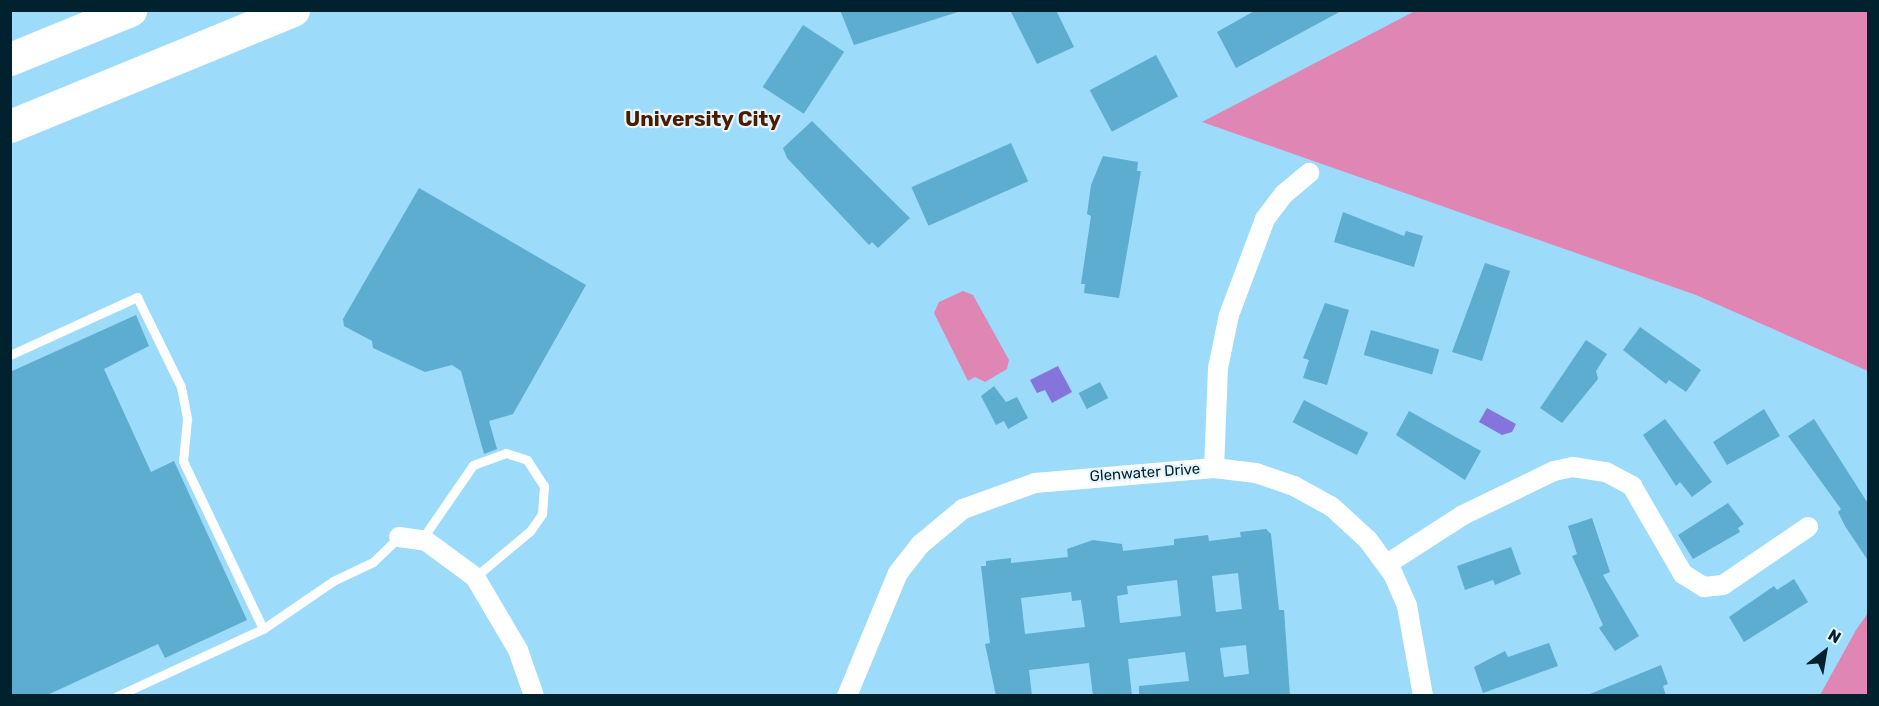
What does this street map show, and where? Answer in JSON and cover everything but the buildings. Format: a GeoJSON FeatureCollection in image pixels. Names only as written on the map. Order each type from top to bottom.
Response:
{"type":"FeatureCollection","features":[{"type":"Feature","properties":{"kind":"highway"},"geometry":{"type":"LineString","coordinates":[[10,59],[130,10]]}},
{"type":"Feature","properties":{"kind":"highway"},"geometry":{"type":"LineString","coordinates":[[10,126],[293,10]]}},
{"type":"Feature","properties":{"kind":"highway"},"geometry":{"type":"LineString","coordinates":[[10,134],[78,99]]}},
{"type":"Feature","properties":{"kind":"street"},"geometry":{"type":"LineString","coordinates":[[1214,468],[1218,368],[1228,315],[1265,219],[1284,194],[1309,173]]}},
{"type":"Feature","properties":{"kind":"street"},"geometry":{"type":"LineString","coordinates":[[1387,564],[1463,514],[1554,471],[1573,467],[1606,472],[1632,486],[1683,574],[1704,587],[1723,585],[1808,527]]}},
{"type":"Feature","properties":{"kind":"street","name":"Glenwater Drive"},"geometry":{"type":"LineString","coordinates":[[847,696],[898,573],[921,543],[963,509],[1035,483],[1214,468],[1269,476],[1309,493],[1355,526],[1387,564],[1411,619],[1423,696]]}},
{"type":"Feature","properties":{"kind":"street"},"geometry":{"type":"LineString","coordinates":[[399,537],[422,539],[475,577],[518,650],[534,696]]}},
{"type":"Feature","properties":{"kind":"lane"},"geometry":{"type":"LineString","coordinates":[[10,355],[137,297],[181,387],[187,419],[183,461],[263,628]]}},
{"type":"Feature","properties":{"kind":"lane"},"geometry":{"type":"LineString","coordinates":[[422,539],[473,465],[506,453],[526,460],[544,486],[542,514],[530,531],[475,577]]}},
{"type":"Feature","properties":{"kind":"lane"},"geometry":{"type":"LineString","coordinates":[[117,696],[263,628],[333,581],[373,562],[399,537]]}},
{"type":"Feature","properties":{"kind":"shaded area"},"geometry":{"type":"Polygon","coordinates":[[[1417,10],[1868,11],[1868,371],[1696,295],[1202,122],[1417,10]]]}},
{"type":"Feature","properties":{"kind":"shaded area"},"geometry":{"type":"Polygon","coordinates":[[[963,291],[973,295],[1009,360],[1007,369],[985,382],[975,377],[968,381],[934,313],[939,302],[963,291]]]}},
{"type":"Feature","properties":{"kind":"shaded area"},"geometry":{"type":"Polygon","coordinates":[[[1058,366],[1072,392],[1052,403],[1045,390],[1037,393],[1030,380],[1058,366]]]}},
{"type":"Feature","properties":{"kind":"shaded area"},"geometry":{"type":"Polygon","coordinates":[[[1487,408],[1516,424],[1512,432],[1502,435],[1479,422],[1487,408]]]}},
{"type":"Feature","properties":{"kind":"shaded area"},"geometry":{"type":"Polygon","coordinates":[[[1868,613],[1868,695],[1820,695],[1856,630],[1868,613]]]}},
{"type":"Feature","properties":{"kind":"district","name":"University City"},"geometry":{"type":"Point","coordinates":[703,119]}}]}
